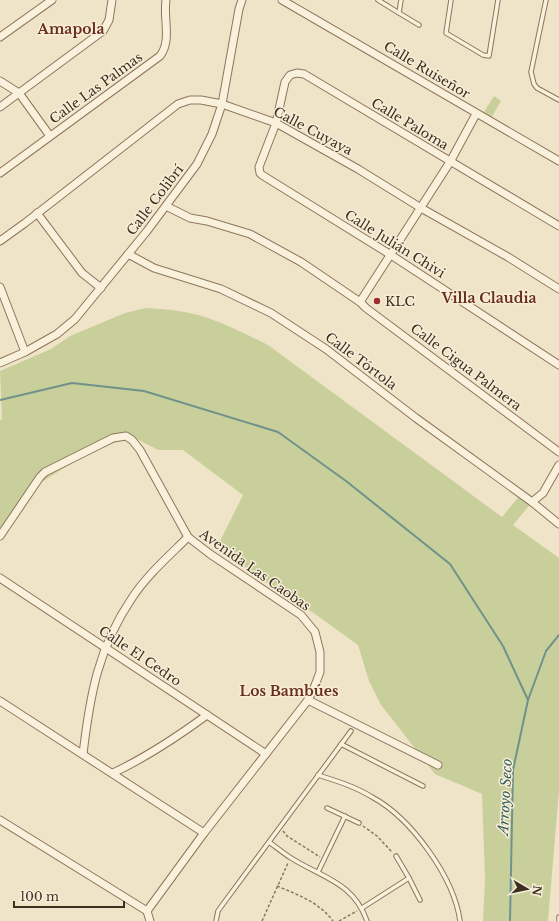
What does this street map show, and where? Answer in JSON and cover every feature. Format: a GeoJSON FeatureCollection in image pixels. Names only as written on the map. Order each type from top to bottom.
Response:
{"type":"FeatureCollection","features":[{"type":"Feature","properties":{"kind":"street"},"geometry":{"type":"LineString","coordinates":[[0,37],[52,0]]}},
{"type":"Feature","properties":{"kind":"street"},"geometry":{"type":"LineString","coordinates":[[0,107],[103,31],[109,20],[112,0]]}},
{"type":"Feature","properties":{"kind":"street","name":"Calle Las Palmas"},"geometry":{"type":"LineString","coordinates":[[0,174],[160,56],[165,50],[166,41],[166,0]]}},
{"type":"Feature","properties":{"kind":"street","name":"Calle Colibrí"},"geometry":{"type":"LineString","coordinates":[[3,362],[25,352],[57,334],[75,319],[166,206],[197,164],[212,134],[222,104],[242,0]]}},
{"type":"Feature","properties":{"kind":"street","name":"Calle Ruiseñor"},"geometry":{"type":"LineString","coordinates":[[282,0],[559,161]]}},
{"type":"Feature","properties":{"kind":"street","name":"Calle Paloma"},"geometry":{"type":"LineString","coordinates":[[276,123],[285,82],[290,75],[297,73],[304,74],[559,226]]}},
{"type":"Feature","properties":{"kind":"street"},"geometry":{"type":"LineString","coordinates":[[0,81],[19,93],[50,136]]}},
{"type":"Feature","properties":{"kind":"street","name":"Calle Cuyaya"},"geometry":{"type":"LineString","coordinates":[[0,241],[178,104],[190,100],[201,100],[222,104],[276,123],[358,169],[421,208],[508,257],[559,289]]}},
{"type":"Feature","properties":{"kind":"street"},"geometry":{"type":"LineString","coordinates":[[360,302],[450,162],[476,114]]}},
{"type":"Feature","properties":{"kind":"street","name":"Calle Julián Chivi"},"geometry":{"type":"LineString","coordinates":[[276,123],[260,164],[259,170],[262,175],[391,255],[559,365]]}},
{"type":"Feature","properties":{"kind":"street","name":"Calle Cigua Palmera"},"geometry":{"type":"LineString","coordinates":[[166,206],[190,218],[207,221],[250,234],[301,262],[360,302],[559,452]]}},
{"type":"Feature","properties":{"kind":"street"},"geometry":{"type":"LineString","coordinates":[[37,213],[82,273],[101,288]]}},
{"type":"Feature","properties":{"kind":"street","name":"Calle Tórtola"},"geometry":{"type":"LineString","coordinates":[[128,254],[154,268],[221,289],[271,313],[326,349],[416,418],[532,502],[559,524]]}},
{"type":"Feature","properties":{"kind":"street"},"geometry":{"type":"LineString","coordinates":[[0,287],[25,352]]}},
{"type":"Feature","properties":{"kind":"street","name":"Avenida Las Caobas"},"geometry":{"type":"LineString","coordinates":[[0,536],[40,476],[45,472],[105,441],[123,436],[130,438],[140,450],[188,537],[210,554],[301,614],[316,632],[320,652],[320,672],[308,700],[204,832],[147,911]]}},
{"type":"Feature","properties":{"kind":"street"},"geometry":{"type":"LineString","coordinates":[[532,502],[543,493],[559,465]]}},
{"type":"Feature","properties":{"kind":"street"},"geometry":{"type":"LineString","coordinates":[[83,754],[88,713],[96,673],[116,624],[132,597],[148,578],[188,537]]}},
{"type":"Feature","properties":{"kind":"street","name":"Calle El Cedro"},"geometry":{"type":"LineString","coordinates":[[0,578],[266,754]]}},
{"type":"Feature","properties":{"kind":"street"},"geometry":{"type":"LineString","coordinates":[[308,700],[438,765]]}},
{"type":"Feature","properties":{"kind":"street"},"geometry":{"type":"LineString","coordinates":[[0,701],[204,832]]}},
{"type":"Feature","properties":{"kind":"street"},"geometry":{"type":"LineString","coordinates":[[113,773],[134,763],[178,737],[206,715]]}},
{"type":"Feature","properties":{"kind":"street"},"geometry":{"type":"LineString","coordinates":[[0,820],[147,911],[150,921]]}},
{"type":"Feature","properties":{"kind":"lane"},"geometry":{"type":"LineString","coordinates":[[378,0],[419,25]]}},
{"type":"Feature","properties":{"kind":"lane"},"geometry":{"type":"LineString","coordinates":[[399,13],[401,0]]}},
{"type":"Feature","properties":{"kind":"lane"},"geometry":{"type":"LineString","coordinates":[[451,0],[446,33],[483,55],[489,56],[498,0]]}},
{"type":"Feature","properties":{"kind":"lane"},"geometry":{"type":"LineString","coordinates":[[546,0],[531,72],[534,84],[537,88],[559,100]]}},
{"type":"Feature","properties":{"kind":"lane"},"geometry":{"type":"LineString","coordinates":[[216,921],[218,911],[222,904],[351,731]]}},
{"type":"Feature","properties":{"kind":"lane"},"geometry":{"type":"LineString","coordinates":[[341,744],[423,786]]}},
{"type":"Feature","properties":{"kind":"lane"},"geometry":{"type":"LineString","coordinates":[[318,775],[347,785],[373,797],[397,814],[420,838],[438,864],[452,893],[459,912],[460,921]]}},
{"type":"Feature","properties":{"kind":"lane"},"geometry":{"type":"LineString","coordinates":[[327,808],[360,823]]}},
{"type":"Feature","properties":{"kind":"lane"},"geometry":{"type":"LineString","coordinates":[[318,872],[345,816]]}},
{"type":"Feature","properties":{"kind":"lane"},"geometry":{"type":"LineString","coordinates":[[268,842],[290,858],[341,885],[351,893],[362,908],[367,921]]}},
{"type":"Feature","properties":{"kind":"lane"},"geometry":{"type":"LineString","coordinates":[[396,856],[420,900]]}},
{"type":"Feature","properties":{"kind":"lane"},"geometry":{"type":"LineString","coordinates":[[362,908],[409,878]]}},
{"type":"Feature","properties":{"kind":"path"},"geometry":{"type":"LineString","coordinates":[[360,823],[386,844],[396,856]]}},
{"type":"Feature","properties":{"kind":"path"},"geometry":{"type":"LineString","coordinates":[[284,829],[283,831],[287,836],[324,859]]}},
{"type":"Feature","properties":{"kind":"path"},"geometry":{"type":"LineString","coordinates":[[262,921],[290,858]]}},
{"type":"Feature","properties":{"kind":"path"},"geometry":{"type":"LineString","coordinates":[[277,886],[308,899],[321,908],[333,921]]}},
{"type":"Feature","properties":{"kind":"path"},"geometry":{"type":"LineString","coordinates":[[339,921],[362,908]]}},
{"type":"Feature","properties":{"kind":"green space"},"geometry":{"type":"Polygon","coordinates":[[[494,96],[501,101],[490,120],[482,115],[494,96]]]}},
{"type":"Feature","properties":{"kind":"green space"},"geometry":{"type":"Polygon","coordinates":[[[146,308],[177,311],[200,316],[216,321],[268,345],[502,517],[521,494],[532,502],[513,525],[559,558],[559,790],[548,921],[483,921],[485,880],[482,794],[435,774],[381,705],[369,681],[358,645],[315,614],[216,549],[243,495],[183,450],[158,450],[131,436],[85,455],[32,488],[0,531],[0,420],[2,419],[0,371],[51,349],[70,336],[125,313],[146,308]]]}},
{"type":"Feature","properties":{"kind":"waterway"},"geometry":{"type":"LineString","coordinates":[[0,400],[72,383],[144,391],[278,432],[346,481],[450,564],[503,646],[528,700]]}},
{"type":"Feature","properties":{"kind":"waterway","name":"Arroyo Seco"},"geometry":{"type":"LineString","coordinates":[[510,921],[513,770],[528,700],[546,651],[559,635]]}},
{"type":"Feature","properties":{"kind":"place","name":"KLC"},"geometry":{"type":"Point","coordinates":[377,301]}},
{"type":"Feature","properties":{"kind":"district","name":"Amapola"},"geometry":{"type":"Point","coordinates":[71,29]}},
{"type":"Feature","properties":{"kind":"district","name":"Villa Claudia"},"geometry":{"type":"Point","coordinates":[489,298]}},
{"type":"Feature","properties":{"kind":"district","name":"Los Bambúes"},"geometry":{"type":"Point","coordinates":[289,691]}}]}
